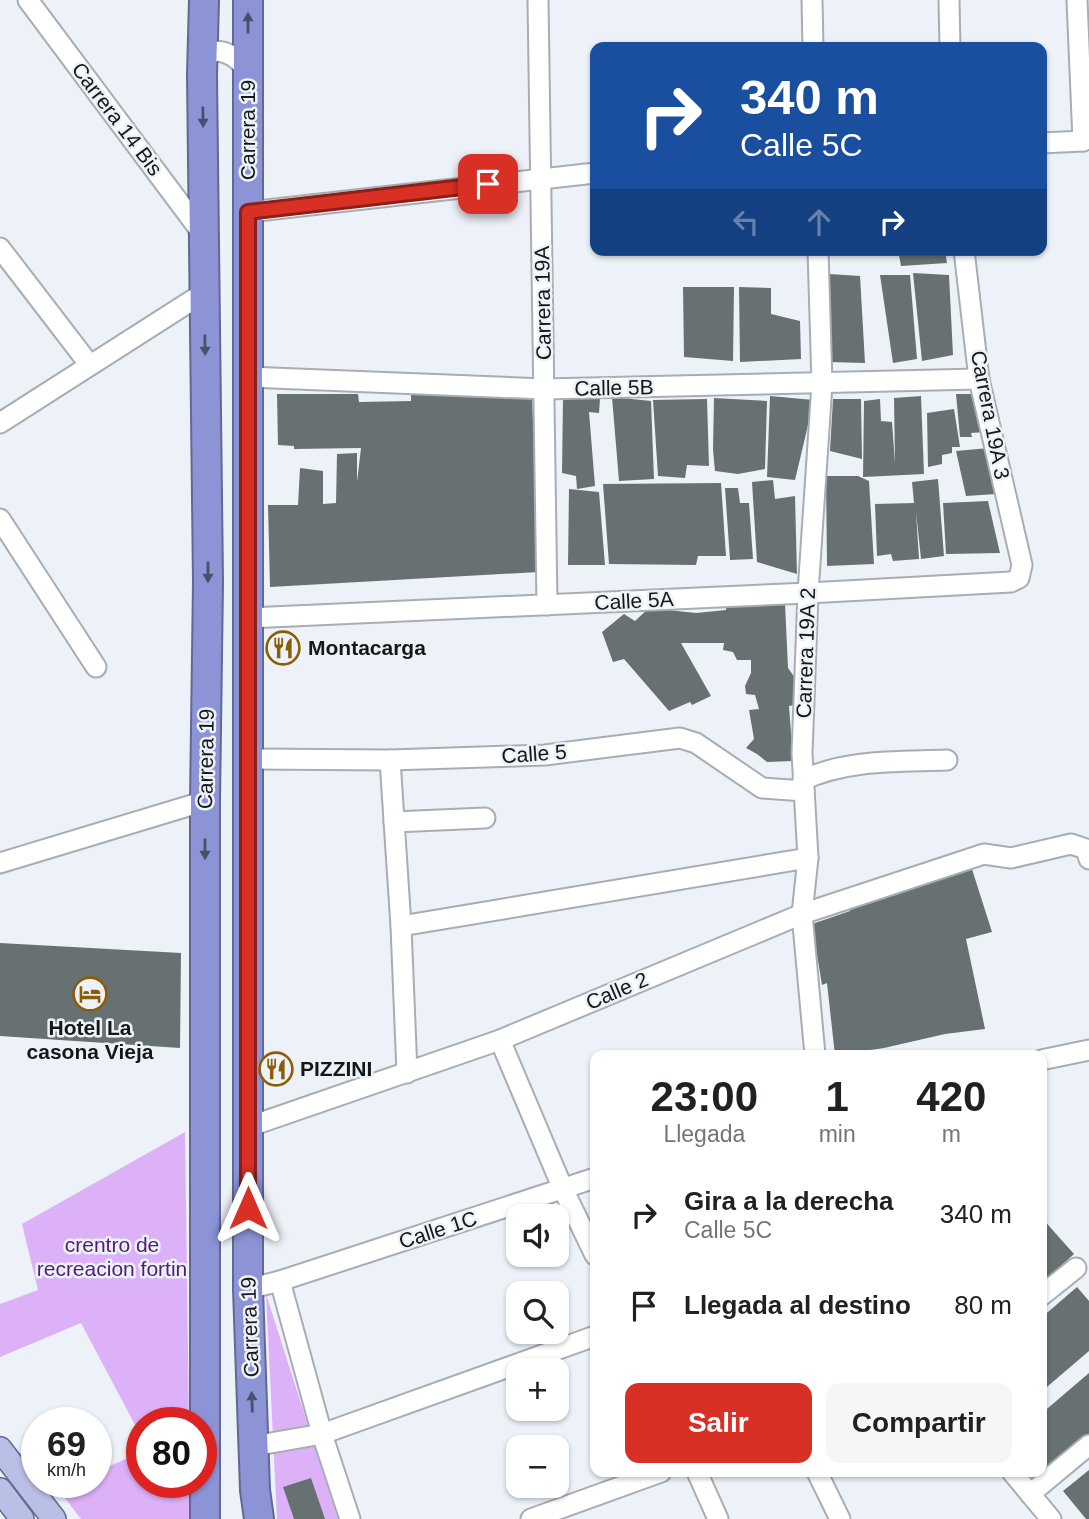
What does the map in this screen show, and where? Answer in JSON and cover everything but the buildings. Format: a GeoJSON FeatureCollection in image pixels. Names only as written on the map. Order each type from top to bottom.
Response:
{"type":"FeatureCollection","features":[{"type":"Feature","properties":{"kind":"highway","name":"Carrera 19"},"geometry":{"type":"LineString","coordinates":[[204,0],[202,75],[208,569],[205,801],[205,1519]]}},
{"type":"Feature","properties":{"kind":"highway","name":"Carrera 19"},"geometry":{"type":"LineString","coordinates":[[248,0],[248,1289],[259,1519]]}},
{"type":"Feature","properties":{"kind":"main road"},"geometry":{"type":"LineString","coordinates":[[0,1449],[54,1519]]}},
{"type":"Feature","properties":{"kind":"main road"},"geometry":{"type":"LineString","coordinates":[[0,1490],[22,1519]]}},
{"type":"Feature","properties":{"kind":"street","name":"Carrera 14 Bis"},"geometry":{"type":"LineString","coordinates":[[28,0],[205,237]]}},
{"type":"Feature","properties":{"kind":"street","name":"Carrera 19A"},"geometry":{"type":"LineString","coordinates":[[538,0],[547,605]]}},
{"type":"Feature","properties":{"kind":"street"},"geometry":{"type":"LineString","coordinates":[[812,0],[813,42]]}},
{"type":"Feature","properties":{"kind":"street"},"geometry":{"type":"LineString","coordinates":[[949,0],[950,42]]}},
{"type":"Feature","properties":{"kind":"street"},"geometry":{"type":"LineString","coordinates":[[1047,143],[1086,140],[1077,0]]}},
{"type":"Feature","properties":{"kind":"street"},"geometry":{"type":"LineString","coordinates":[[202,75],[207,57],[214,51],[222,51],[237,58],[248,71]]}},
{"type":"Feature","properties":{"kind":"street"},"geometry":{"type":"LineString","coordinates":[[248,212],[590,173]]}},
{"type":"Feature","properties":{"kind":"street"},"geometry":{"type":"LineString","coordinates":[[0,248],[89,364]]}},
{"type":"Feature","properties":{"kind":"street","name":"Carrera 19A 2"},"geometry":{"type":"LineString","coordinates":[[816,1050],[802,914],[808,858],[802,753],[808,593],[822,384],[818,256]]}},
{"type":"Feature","properties":{"kind":"street","name":"Carrera 19A 3"},"geometry":{"type":"LineString","coordinates":[[965,256],[979,379],[1022,565],[1019,578]]}},
{"type":"Feature","properties":{"kind":"street"},"geometry":{"type":"LineString","coordinates":[[0,423],[205,292]]}},
{"type":"Feature","properties":{"kind":"street","name":"Calle 5B"},"geometry":{"type":"LineString","coordinates":[[248,377],[544,389],[979,379]]}},
{"type":"Feature","properties":{"kind":"street"},"geometry":{"type":"LineString","coordinates":[[0,519],[96,667]]}},
{"type":"Feature","properties":{"kind":"street","name":"Calle 5A"},"geometry":{"type":"LineString","coordinates":[[248,618],[808,593],[1011,582],[1019,578]]}},
{"type":"Feature","properties":{"kind":"street","name":"Calle 5"},"geometry":{"type":"LineString","coordinates":[[248,759],[390,760],[545,755],[680,738],[696,743],[762,788],[804,785]]}},
{"type":"Feature","properties":{"kind":"street"},"geometry":{"type":"LineString","coordinates":[[390,760],[407,1073]]}},
{"type":"Feature","properties":{"kind":"street"},"geometry":{"type":"LineString","coordinates":[[804,785],[820,772],[843,766],[947,760]]}},
{"type":"Feature","properties":{"kind":"street"},"geometry":{"type":"LineString","coordinates":[[0,863],[205,801]]}},
{"type":"Feature","properties":{"kind":"street"},"geometry":{"type":"LineString","coordinates":[[394,822],[485,818]]}},
{"type":"Feature","properties":{"kind":"street","name":"Calle 2"},"geometry":{"type":"LineString","coordinates":[[248,1127],[500,1040],[802,914],[984,854],[1011,858],[1071,844],[1085,852]]}},
{"type":"Feature","properties":{"kind":"street"},"geometry":{"type":"LineString","coordinates":[[401,926],[808,858]]}},
{"type":"Feature","properties":{"kind":"street"},"geometry":{"type":"LineString","coordinates":[[500,1040],[563,1189],[590,1245]]}},
{"type":"Feature","properties":{"kind":"street"},"geometry":{"type":"LineString","coordinates":[[1047,1059],[1089,1050]]}},
{"type":"Feature","properties":{"kind":"street","name":"Calle 1C"},"geometry":{"type":"LineString","coordinates":[[248,1289],[280,1281],[590,1180]]}},
{"type":"Feature","properties":{"kind":"street"},"geometry":{"type":"LineString","coordinates":[[1047,1291],[1076,1268]]}},
{"type":"Feature","properties":{"kind":"street"},"geometry":{"type":"LineString","coordinates":[[280,1281],[322,1434],[350,1519]]}},
{"type":"Feature","properties":{"kind":"street"},"geometry":{"type":"LineString","coordinates":[[254,1446],[322,1434],[590,1338]]}},
{"type":"Feature","properties":{"kind":"street"},"geometry":{"type":"LineString","coordinates":[[1030,1494],[1089,1445]]}},
{"type":"Feature","properties":{"kind":"street"},"geometry":{"type":"LineString","coordinates":[[531,1519],[647,1477]]}},
{"type":"Feature","properties":{"kind":"street"},"geometry":{"type":"LineString","coordinates":[[699,1477],[718,1519]]}},
{"type":"Feature","properties":{"kind":"street"},"geometry":{"type":"LineString","coordinates":[[820,1477],[841,1519]]}},
{"type":"Feature","properties":{"kind":"street"},"geometry":{"type":"LineString","coordinates":[[1016,1477],[1051,1519]]}},
{"type":"Feature","properties":{"kind":"green space","name":"crentro de recreacion fortin"},"geometry":{"type":"Polygon","coordinates":[[[185,1132],[189,1407],[126,1408],[81,1323],[0,1357],[0,1304],[38,1290],[22,1224],[185,1132]]]}},
{"type":"Feature","properties":{"kind":"green space"},"geometry":{"type":"Polygon","coordinates":[[[266,1294],[338,1519],[277,1519],[266,1294]]]}},
{"type":"Feature","properties":{"kind":"green space"},"geometry":{"type":"Polygon","coordinates":[[[126,1459],[126,1498],[190,1498],[190,1519],[81,1519],[65,1498],[112,1498],[112,1465],[126,1459]]]}},
{"type":"Feature","properties":{"kind":"place","name":"Montacarga"},"geometry":{"type":"Point","coordinates":[283,648]}},
{"type":"Feature","properties":{"kind":"place","name":"Hotel La casona Vieja"},"geometry":{"type":"Point","coordinates":[90,994]}},
{"type":"Feature","properties":{"kind":"place","name":"PIZZINI"},"geometry":{"type":"Point","coordinates":[276,1069]}},
{"type":"Feature","properties":{"kind":"route"},"geometry":{"type":"LineString","coordinates":[[248,1208],[248,212],[488,184]]}}]}
